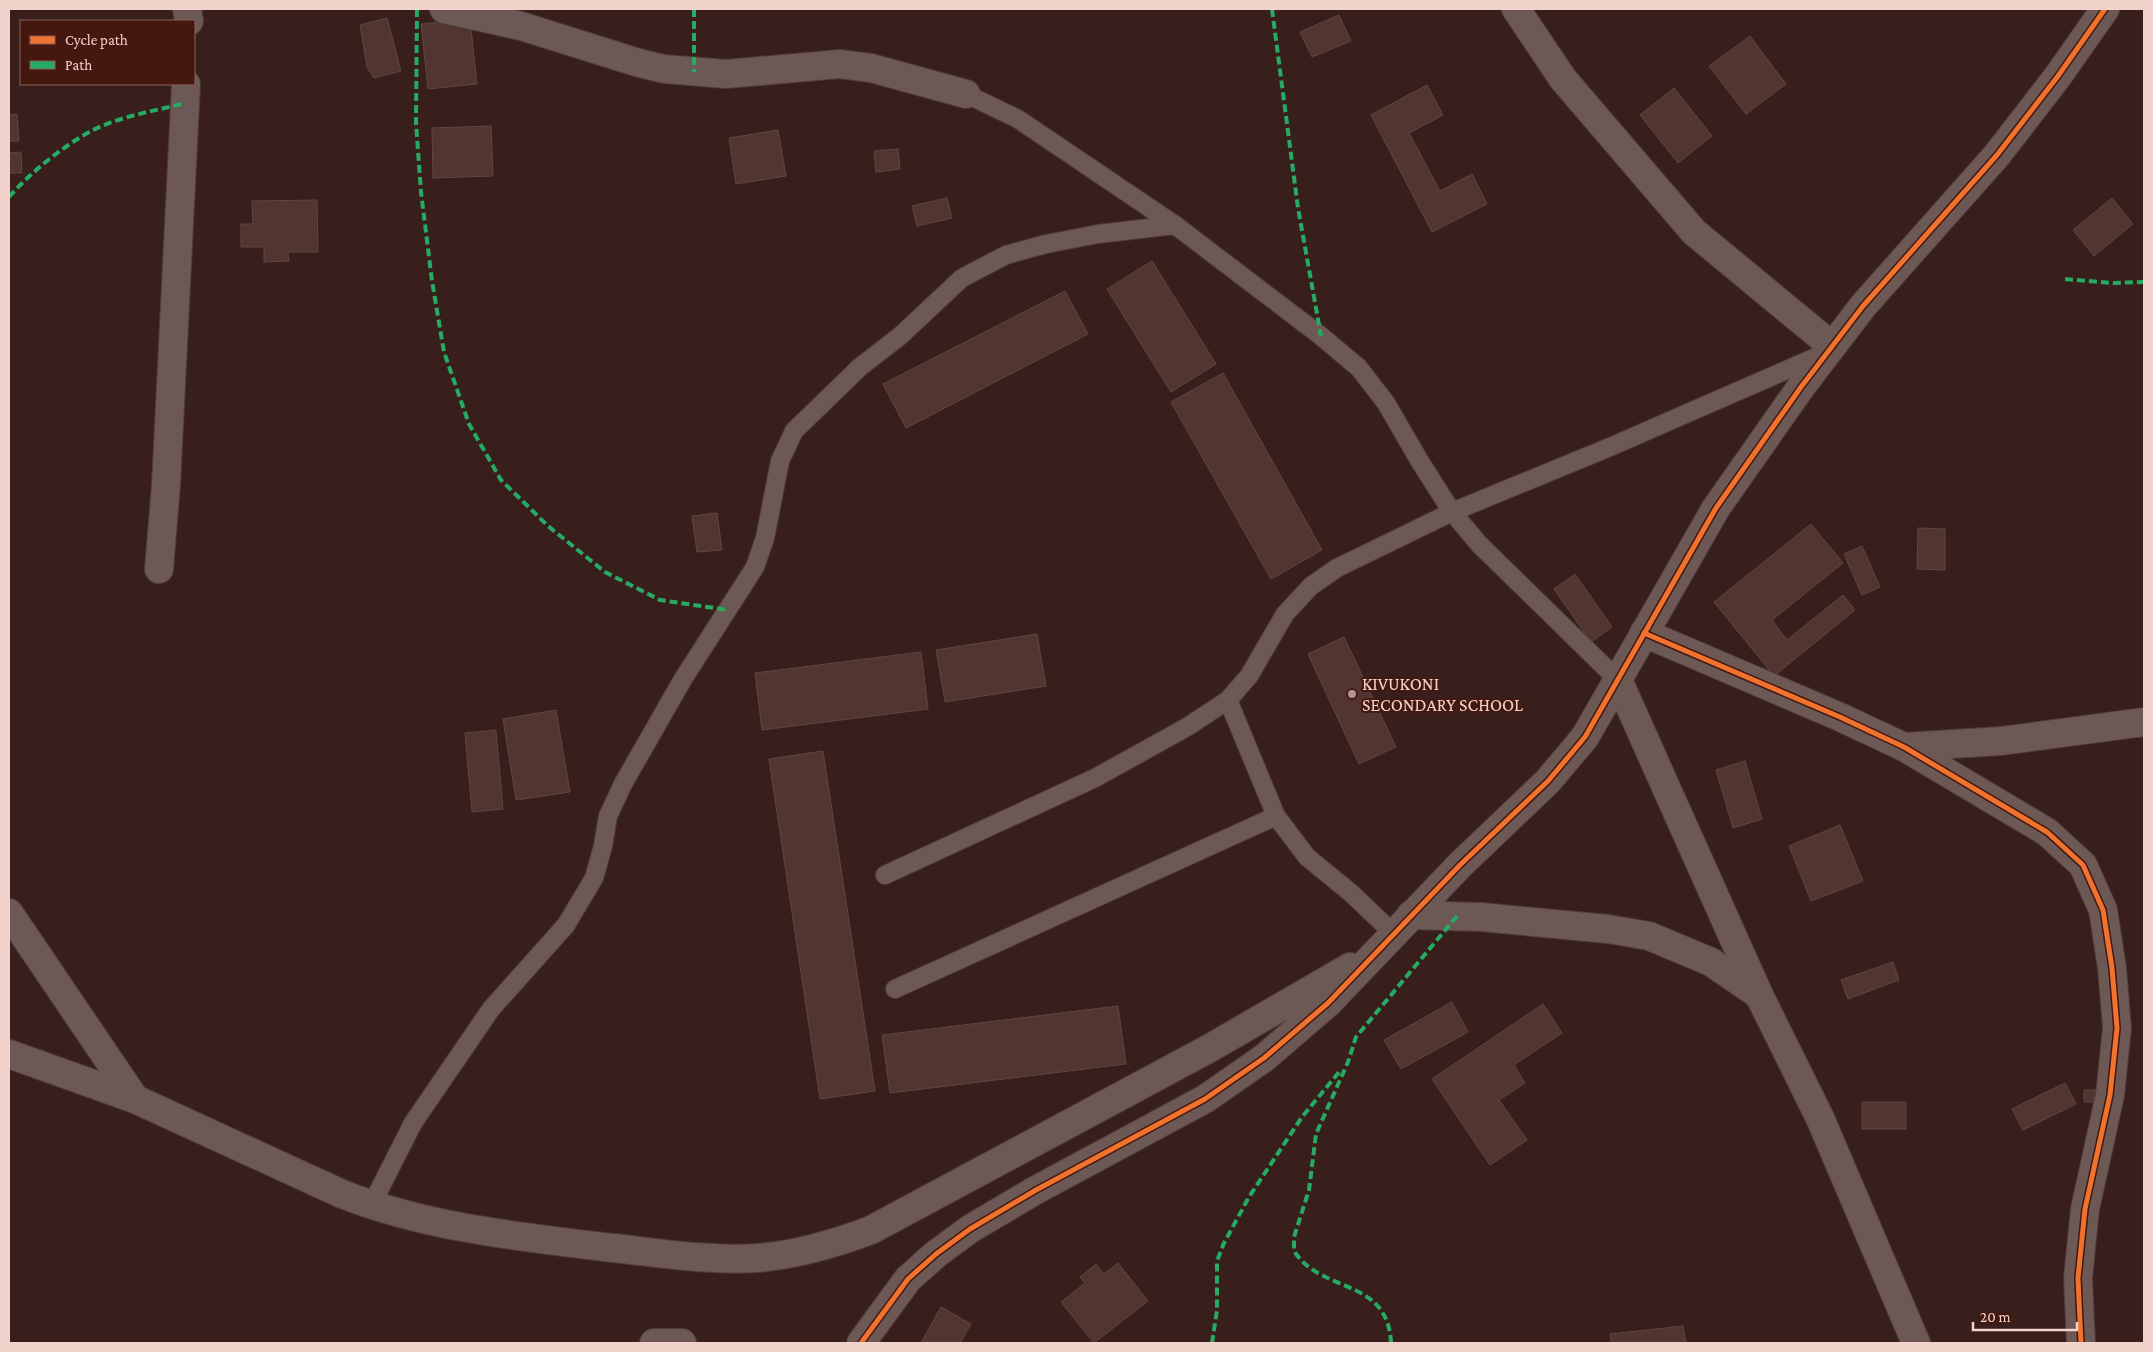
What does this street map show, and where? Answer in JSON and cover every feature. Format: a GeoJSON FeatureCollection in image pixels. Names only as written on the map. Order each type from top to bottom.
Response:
{"type":"FeatureCollection","features":[{"type":"Feature","properties":{"kind":"street"},"geometry":{"type":"LineString","coordinates":[[444,9],[520,26],[664,69],[726,74],[840,64],[871,68],[966,94]]}},
{"type":"Feature","properties":{"kind":"street"},"geometry":{"type":"LineString","coordinates":[[1516,9],[1564,79],[1694,232],[1829,349]]}},
{"type":"Feature","properties":{"kind":"street"},"geometry":{"type":"LineString","coordinates":[[861,1343],[908,1279],[936,1254],[970,1229],[1036,1190],[1205,1099],[1264,1058],[1328,1003],[1467,858],[1548,781],[1585,737],[1716,508],[1829,349],[1863,306],[1997,156],[2053,83],[2105,9]]}},
{"type":"Feature","properties":{"kind":"street"},"geometry":{"type":"LineString","coordinates":[[159,568],[166,485],[186,85]]}},
{"type":"Feature","properties":{"kind":"street"},"geometry":{"type":"LineString","coordinates":[[1644,633],[1840,717],[1904,747],[2047,832],[2083,865],[2103,910],[2112,968],[2117,1028],[2110,1095],[2085,1209],[2078,1278],[2081,1343]]}},
{"type":"Feature","properties":{"kind":"street"},"geometry":{"type":"LineString","coordinates":[[1618,680],[1759,995],[1820,1118],[1916,1343]]}},
{"type":"Feature","properties":{"kind":"street"},"geometry":{"type":"LineString","coordinates":[[1904,747],[2001,741],[2144,722]]}},
{"type":"Feature","properties":{"kind":"street"},"geometry":{"type":"LineString","coordinates":[[9,913],[135,1099]]}},
{"type":"Feature","properties":{"kind":"street"},"geometry":{"type":"LineString","coordinates":[[1402,924],[1481,917],[1608,929],[1649,936],[1710,962],[1759,995]]}},
{"type":"Feature","properties":{"kind":"street"},"geometry":{"type":"LineString","coordinates":[[9,1054],[135,1099],[371,1206],[439,1224],[668,1254],[717,1258],[757,1258],[817,1248],[871,1230],[1210,1048],[1275,1009],[1374,954]]}},
{"type":"Feature","properties":{"kind":"street"},"geometry":{"type":"LineString","coordinates":[[654,1343],[682,1343]]}},
{"type":"Feature","properties":{"kind":"lane"},"geometry":{"type":"LineString","coordinates":[[966,94],[1018,119],[1175,226],[1321,336],[1359,368],[1386,403],[1452,512],[1479,544],[1618,680]]}},
{"type":"Feature","properties":{"kind":"lane"},"geometry":{"type":"LineString","coordinates":[[371,1206],[413,1123],[491,1009],[566,925],[594,878],[603,846],[608,816],[623,784],[683,679],[755,567],[764,538],[780,461],[794,431],[860,367],[900,336],[931,304],[962,278],[1006,255],[1046,244],[1098,234],[1175,226]]}},
{"type":"Feature","properties":{"kind":"lane"},"geometry":{"type":"LineString","coordinates":[[885,875],[1095,778],[1187,727],[1228,700],[1249,676],[1285,614],[1311,586],[1337,568],[1452,512],[1610,447],[1829,349]]}},
{"type":"Feature","properties":{"kind":"lane"},"geometry":{"type":"LineString","coordinates":[[1228,700],[1276,816],[1307,856],[1351,893],[1402,924]]}},
{"type":"Feature","properties":{"kind":"lane"},"geometry":{"type":"LineString","coordinates":[[895,989],[1276,816]]}},
{"type":"Feature","properties":{"kind":"building"},"geometry":{"type":"Polygon","coordinates":[[[1339,15],[1351,41],[1312,57],[1300,32],[1339,15]]]}},
{"type":"Feature","properties":{"kind":"building"},"geometry":{"type":"Polygon","coordinates":[[[387,18],[401,71],[374,78],[367,67],[360,25],[387,18]]]}},
{"type":"Feature","properties":{"kind":"building"},"geometry":{"type":"Polygon","coordinates":[[[470,19],[477,84],[428,89],[421,24],[470,19]]]}},
{"type":"Feature","properties":{"kind":"building"},"geometry":{"type":"Polygon","coordinates":[[[1750,36],[1786,84],[1746,114],[1709,66],[1750,36]]]}},
{"type":"Feature","properties":{"kind":"building"},"geometry":{"type":"Polygon","coordinates":[[[1427,85],[1443,115],[1409,133],[1440,191],[1472,174],[1487,204],[1432,232],[1371,115],[1427,85]]]}},
{"type":"Feature","properties":{"kind":"building"},"geometry":{"type":"Polygon","coordinates":[[[1674,88],[1712,136],[1678,163],[1640,115],[1674,88]]]}},
{"type":"Feature","properties":{"kind":"building"},"geometry":{"type":"Polygon","coordinates":[[[17,114],[19,141],[9,141],[9,115],[17,114]]]}},
{"type":"Feature","properties":{"kind":"building"},"geometry":{"type":"Polygon","coordinates":[[[491,126],[493,176],[433,178],[432,128],[491,126]]]}},
{"type":"Feature","properties":{"kind":"building"},"geometry":{"type":"Polygon","coordinates":[[[778,130],[786,176],[736,184],[729,138],[778,130]]]}},
{"type":"Feature","properties":{"kind":"building"},"geometry":{"type":"Polygon","coordinates":[[[898,149],[900,169],[876,172],[874,151],[898,149]]]}},
{"type":"Feature","properties":{"kind":"building"},"geometry":{"type":"Polygon","coordinates":[[[21,152],[22,173],[9,173],[9,153],[21,152]]]}},
{"type":"Feature","properties":{"kind":"building"},"geometry":{"type":"Polygon","coordinates":[[[947,198],[952,218],[917,226],[912,206],[947,198]]]}},
{"type":"Feature","properties":{"kind":"building"},"geometry":{"type":"Polygon","coordinates":[[[2112,198],[2133,224],[2094,256],[2073,230],[2112,198]]]}},
{"type":"Feature","properties":{"kind":"building"},"geometry":{"type":"Polygon","coordinates":[[[317,200],[318,252],[288,252],[289,261],[264,262],[264,247],[241,247],[241,224],[253,224],[252,201],[317,200]]]}},
{"type":"Feature","properties":{"kind":"building"},"geometry":{"type":"Polygon","coordinates":[[[1152,261],[1216,364],[1171,392],[1107,289],[1152,261]]]}},
{"type":"Feature","properties":{"kind":"building"},"geometry":{"type":"Polygon","coordinates":[[[1065,291],[1088,334],[906,428],[883,384],[1065,291]]]}},
{"type":"Feature","properties":{"kind":"building"},"geometry":{"type":"Polygon","coordinates":[[[1223,373],[1322,550],[1271,579],[1171,402],[1223,373]]]}},
{"type":"Feature","properties":{"kind":"building"},"geometry":{"type":"Polygon","coordinates":[[[717,513],[722,550],[697,552],[692,516],[717,513]]]}},
{"type":"Feature","properties":{"kind":"building"},"geometry":{"type":"Polygon","coordinates":[[[1811,524],[1843,563],[1772,620],[1787,640],[1843,595],[1855,610],[1774,676],[1714,602],[1811,524]]]}},
{"type":"Feature","properties":{"kind":"building"},"geometry":{"type":"Polygon","coordinates":[[[1918,528],[1945,529],[1945,570],[1917,569],[1918,528]]]}},
{"type":"Feature","properties":{"kind":"building"},"geometry":{"type":"Polygon","coordinates":[[[1862,546],[1880,587],[1862,595],[1844,554],[1862,546]]]}},
{"type":"Feature","properties":{"kind":"building"},"geometry":{"type":"Polygon","coordinates":[[[1575,574],[1612,627],[1591,642],[1554,589],[1575,574]]]}},
{"type":"Feature","properties":{"kind":"building"},"geometry":{"type":"Polygon","coordinates":[[[1037,634],[1046,686],[945,702],[936,650],[1037,634]]]}},
{"type":"Feature","properties":{"kind":"building"},"geometry":{"type":"Polygon","coordinates":[[[1344,637],[1396,747],[1359,764],[1308,654],[1344,637]]]}},
{"type":"Feature","properties":{"kind":"building"},"geometry":{"type":"Polygon","coordinates":[[[921,652],[928,709],[762,730],[755,673],[921,652]]]}},
{"type":"Feature","properties":{"kind":"building"},"geometry":{"type":"Polygon","coordinates":[[[556,710],[570,792],[516,800],[503,719],[556,710]]]}},
{"type":"Feature","properties":{"kind":"building"},"geometry":{"type":"Polygon","coordinates":[[[496,730],[503,809],[472,812],[465,733],[496,730]]]}},
{"type":"Feature","properties":{"kind":"building"},"geometry":{"type":"Polygon","coordinates":[[[823,751],[875,1091],[820,1099],[769,759],[823,751]]]}},
{"type":"Feature","properties":{"kind":"building"},"geometry":{"type":"Polygon","coordinates":[[[1745,761],[1762,819],[1733,828],[1716,770],[1745,761]]]}},
{"type":"Feature","properties":{"kind":"building"},"geometry":{"type":"Polygon","coordinates":[[[1840,825],[1863,881],[1811,901],[1789,846],[1840,825]]]}},
{"type":"Feature","properties":{"kind":"building"},"geometry":{"type":"Polygon","coordinates":[[[1893,962],[1899,980],[1848,999],[1841,980],[1893,962]]]}},
{"type":"Feature","properties":{"kind":"building"},"geometry":{"type":"Polygon","coordinates":[[[1452,1002],[1468,1032],[1401,1069],[1384,1040],[1452,1002]]]}},
{"type":"Feature","properties":{"kind":"building"},"geometry":{"type":"Polygon","coordinates":[[[1543,1004],[1562,1033],[1514,1065],[1525,1083],[1499,1100],[1527,1140],[1490,1165],[1432,1079],[1543,1004]]]}},
{"type":"Feature","properties":{"kind":"building"},"geometry":{"type":"Polygon","coordinates":[[[1118,1006],[1126,1064],[890,1093],[882,1035],[1118,1006]]]}},
{"type":"Feature","properties":{"kind":"building"},"geometry":{"type":"Polygon","coordinates":[[[2065,1083],[2076,1104],[2023,1130],[2012,1109],[2065,1083]]]}},
{"type":"Feature","properties":{"kind":"building"},"geometry":{"type":"Polygon","coordinates":[[[2084,1090],[2096,1090],[2096,1102],[2084,1102],[2084,1090]]]}},
{"type":"Feature","properties":{"kind":"building"},"geometry":{"type":"Polygon","coordinates":[[[1862,1102],[1906,1102],[1906,1129],[1862,1129],[1862,1102]]]}},
{"type":"Feature","properties":{"kind":"building"},"geometry":{"type":"Polygon","coordinates":[[[1118,1263],[1148,1301],[1094,1343],[1061,1302],[1085,1283],[1080,1277],[1096,1264],[1104,1274],[1118,1263]]]}},
{"type":"Feature","properties":{"kind":"building"},"geometry":{"type":"Polygon","coordinates":[[[941,1307],[971,1324],[960,1343],[921,1343],[941,1307]]]}},
{"type":"Feature","properties":{"kind":"building"},"geometry":{"type":"Polygon","coordinates":[[[1683,1326],[1686,1343],[1611,1343],[1610,1334],[1683,1326]]]}},
{"type":"Feature","properties":{"kind":"marked path"},"geometry":{"type":"LineString","coordinates":[[417,9],[416,123],[421,192],[432,281],[444,352],[469,424],[501,480],[548,526],[605,572],[660,600],[728,610]]}},
{"type":"Feature","properties":{"kind":"marked path"},"geometry":{"type":"LineString","coordinates":[[694,9],[694,72]]}},
{"type":"Feature","properties":{"kind":"marked path"},"geometry":{"type":"LineString","coordinates":[[1272,9],[1298,208],[1321,336]]}},
{"type":"Feature","properties":{"kind":"marked path"},"geometry":{"type":"LineString","coordinates":[[9,197],[48,160],[93,130],[127,117],[185,103]]}},
{"type":"Feature","properties":{"kind":"marked path"},"geometry":{"type":"LineString","coordinates":[[2065,279],[2113,283],[2144,282]]}},
{"type":"Feature","properties":{"kind":"marked path"},"geometry":{"type":"LineString","coordinates":[[1391,1343],[1387,1322],[1378,1307],[1366,1296],[1320,1274],[1306,1265],[1294,1251],[1294,1237],[1309,1190],[1316,1134],[1348,1062],[1356,1037],[1457,916]]}},
{"type":"Feature","properties":{"kind":"marked path"},"geometry":{"type":"LineString","coordinates":[[1212,1343],[1217,1310],[1217,1261],[1224,1243],[1249,1197],[1302,1117],[1340,1071]]}},
{"type":"Feature","properties":{"kind":"cycle path"},"geometry":{"type":"LineString","coordinates":[[861,1343],[908,1279],[936,1254],[970,1229],[1036,1190],[1205,1099],[1264,1058],[1328,1003],[1460,865],[1548,781],[1585,737],[1716,508],[1801,387],[1863,306],[1997,155],[2058,76],[2105,9]]}},
{"type":"Feature","properties":{"kind":"cycle path"},"geometry":{"type":"LineString","coordinates":[[1644,633],[1840,717],[1904,747],[2047,832],[2083,865],[2103,910],[2112,968],[2117,1028],[2110,1095],[2085,1209],[2078,1278],[2081,1343]]}},
{"type":"Feature","properties":{"kind":"place","name":"KIVUKONI SECONDARY SCHOOL"},"geometry":{"type":"Point","coordinates":[1352,694]}}]}
